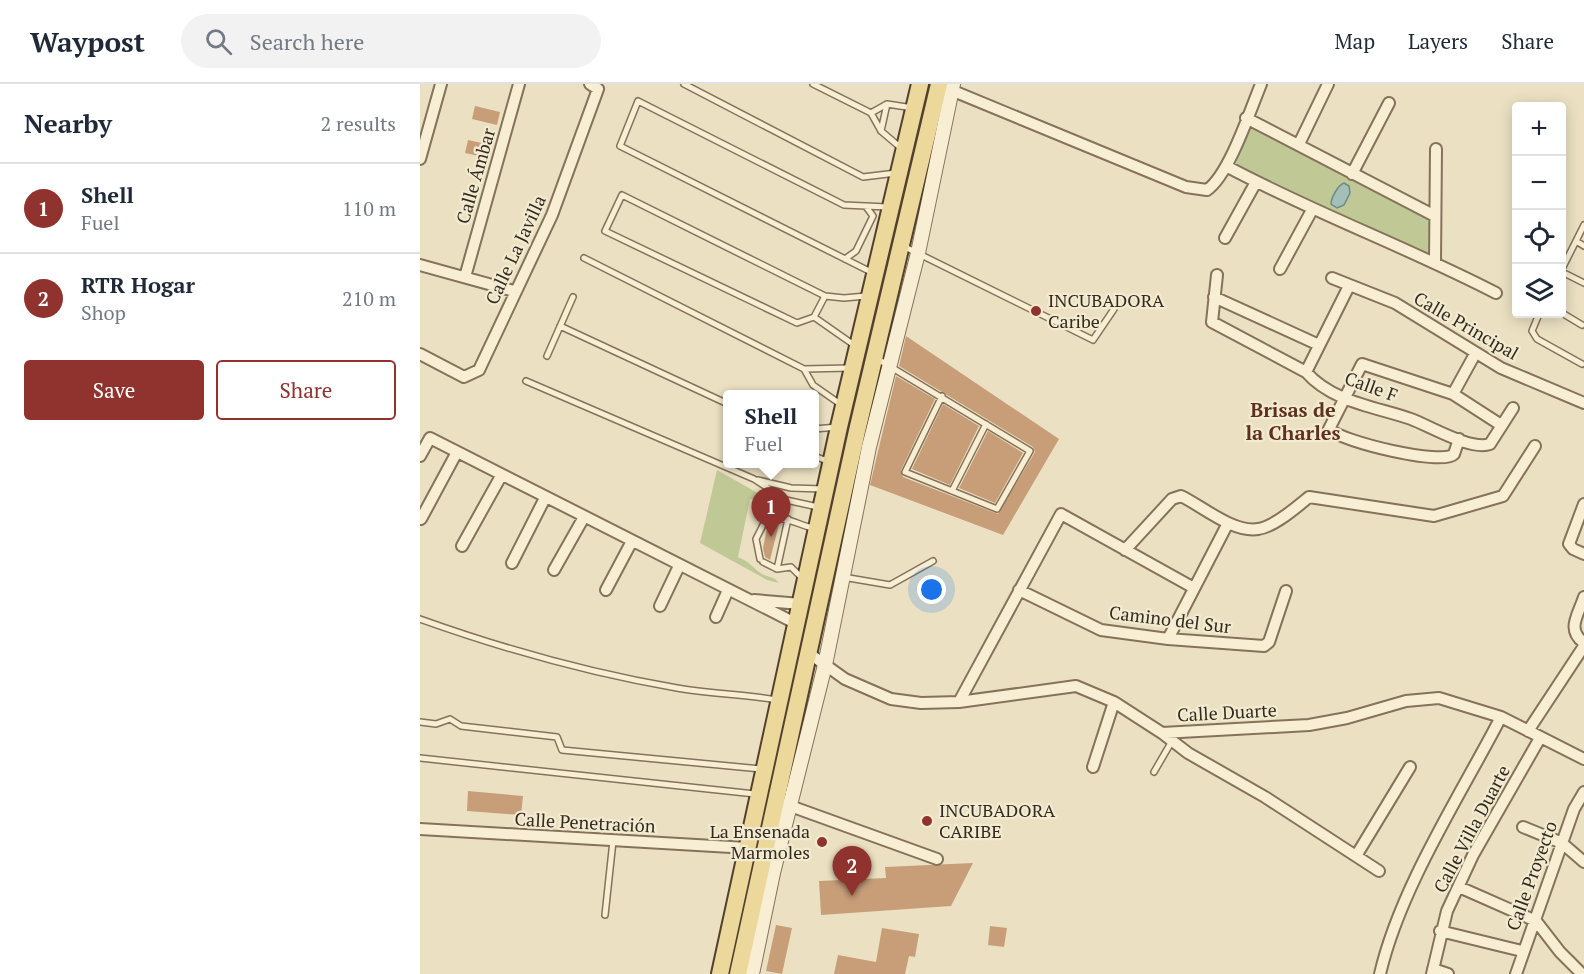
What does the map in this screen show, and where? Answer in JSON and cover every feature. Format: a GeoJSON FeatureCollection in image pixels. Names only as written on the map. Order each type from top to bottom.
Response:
{"type":"FeatureCollection","features":[{"type":"Feature","properties":{"kind":"main road"},"geometry":{"type":"LineString","coordinates":[[720,974],[839,427],[920,84]]}},
{"type":"Feature","properties":{"kind":"main road"},"geometry":{"type":"LineString","coordinates":[[738,974],[784,804],[810,654],[882,361],[902,245],[946,86]]}},
{"type":"Feature","properties":{"kind":"street"},"geometry":{"type":"LineString","coordinates":[[420,159],[441,84]]}},
{"type":"Feature","properties":{"kind":"street","name":"Calle Ámbar"},"geometry":{"type":"LineString","coordinates":[[465,277],[519,84]]}},
{"type":"Feature","properties":{"kind":"street","name":"Calle La Javilla"},"geometry":{"type":"LineString","coordinates":[[420,354],[464,377],[478,370],[552,215],[567,177],[598,89],[590,84]]}},
{"type":"Feature","properties":{"kind":"street"},"geometry":{"type":"LineString","coordinates":[[752,974],[784,804],[825,665],[882,361],[918,253],[946,86],[1186,187],[1207,190],[1216,184],[1226,166],[1261,84]]}},
{"type":"Feature","properties":{"kind":"street"},"geometry":{"type":"LineString","coordinates":[[1299,144],[1328,84]]}},
{"type":"Feature","properties":{"kind":"street"},"geometry":{"type":"LineString","coordinates":[[1352,174],[1389,103]]}},
{"type":"Feature","properties":{"kind":"street"},"geometry":{"type":"LineString","coordinates":[[1246,118],[1435,216]]}},
{"type":"Feature","properties":{"kind":"street"},"geometry":{"type":"LineString","coordinates":[[1436,149],[1436,262]]}},
{"type":"Feature","properties":{"kind":"street"},"geometry":{"type":"LineString","coordinates":[[1226,166],[1312,210],[1436,262],[1496,293]]}},
{"type":"Feature","properties":{"kind":"street"},"geometry":{"type":"LineString","coordinates":[[1225,238],[1256,182]]}},
{"type":"Feature","properties":{"kind":"street"},"geometry":{"type":"LineString","coordinates":[[1280,269],[1312,210]]}},
{"type":"Feature","properties":{"kind":"street"},"geometry":{"type":"LineString","coordinates":[[420,265],[514,291]]}},
{"type":"Feature","properties":{"kind":"street"},"geometry":{"type":"LineString","coordinates":[[1217,275],[1214,297],[1319,345]]}},
{"type":"Feature","properties":{"kind":"street","name":"Calle Principal"},"geometry":{"type":"LineString","coordinates":[[1332,278],[1395,303],[1475,354],[1584,403]]}},
{"type":"Feature","properties":{"kind":"street"},"geometry":{"type":"LineString","coordinates":[[1306,372],[1349,286]]}},
{"type":"Feature","properties":{"kind":"street","name":"Calle F"},"geometry":{"type":"LineString","coordinates":[[1214,297],[1211,321],[1306,372],[1313,380],[1344,397],[1484,446],[1490,444],[1514,408]]}},
{"type":"Feature","properties":{"kind":"street"},"geometry":{"type":"LineString","coordinates":[[1453,394],[1475,354]]}},
{"type":"Feature","properties":{"kind":"street"},"geometry":{"type":"LineString","coordinates":[[1459,439],[1454,453],[1445,458],[1412,455],[1353,441],[1329,429],[1361,364],[1453,394],[1501,425]]}},
{"type":"Feature","properties":{"kind":"street"},"geometry":{"type":"LineString","coordinates":[[420,432],[501,476],[797,624]]}},
{"type":"Feature","properties":{"kind":"street"},"geometry":{"type":"LineString","coordinates":[[420,456],[430,438]]}},
{"type":"Feature","properties":{"kind":"street"},"geometry":{"type":"LineString","coordinates":[[1125,550],[1172,499],[1181,496],[1228,523],[1257,529],[1285,516],[1309,497],[1434,516],[1503,496],[1535,446]]}},
{"type":"Feature","properties":{"kind":"street"},"geometry":{"type":"LineString","coordinates":[[421,519],[457,452]]}},
{"type":"Feature","properties":{"kind":"street"},"geometry":{"type":"LineString","coordinates":[[462,546],[501,476]]}},
{"type":"Feature","properties":{"kind":"street"},"geometry":{"type":"LineString","coordinates":[[512,563],[545,498]]}},
{"type":"Feature","properties":{"kind":"street"},"geometry":{"type":"LineString","coordinates":[[1584,504],[1569,544],[1584,554]]}},
{"type":"Feature","properties":{"kind":"street"},"geometry":{"type":"LineString","coordinates":[[959,702],[1061,514],[1194,588]]}},
{"type":"Feature","properties":{"kind":"street"},"geometry":{"type":"LineString","coordinates":[[554,570],[584,517]]}},
{"type":"Feature","properties":{"kind":"street"},"geometry":{"type":"LineString","coordinates":[[1168,639],[1228,523]]}},
{"type":"Feature","properties":{"kind":"street"},"geometry":{"type":"LineString","coordinates":[[606,590],[632,542]]}},
{"type":"Feature","properties":{"kind":"street"},"geometry":{"type":"LineString","coordinates":[[660,606],[679,566]]}},
{"type":"Feature","properties":{"kind":"street"},"geometry":{"type":"LineString","coordinates":[[716,617],[728,590]]}},
{"type":"Feature","properties":{"kind":"street","name":"Camino del Sur"},"geometry":{"type":"LineString","coordinates":[[1019,590],[1101,630],[1168,639],[1267,645],[1286,591]]}},
{"type":"Feature","properties":{"kind":"street"},"geometry":{"type":"LineString","coordinates":[[1528,730],[1584,644],[1573,631],[1584,597]]}},
{"type":"Feature","properties":{"kind":"street"},"geometry":{"type":"LineString","coordinates":[[745,599],[801,604]]}},
{"type":"Feature","properties":{"kind":"street","name":"Calle Duarte"},"geometry":{"type":"LineString","coordinates":[[810,654],[845,679],[891,699],[921,704],[959,702],[1076,686],[1114,702],[1162,733],[1309,725],[1347,718],[1406,700],[1439,698],[1501,717],[1584,759]]}},
{"type":"Feature","properties":{"kind":"street"},"geometry":{"type":"LineString","coordinates":[[1093,767],[1114,702]]}},
{"type":"Feature","properties":{"kind":"street"},"geometry":{"type":"LineString","coordinates":[[1380,974],[1385,953],[1424,863],[1501,717]]}},
{"type":"Feature","properties":{"kind":"street"},"geometry":{"type":"LineString","coordinates":[[1162,733],[1379,871]]}},
{"type":"Feature","properties":{"kind":"street","name":"Calle Villa Duarte"},"geometry":{"type":"LineString","coordinates":[[1433,972],[1440,931],[1473,855],[1540,738]]}},
{"type":"Feature","properties":{"kind":"street"},"geometry":{"type":"LineString","coordinates":[[1356,856],[1410,767]]}},
{"type":"Feature","properties":{"kind":"street","name":"Calle Proyecto"},"geometry":{"type":"LineString","coordinates":[[1516,974],[1522,951],[1536,921],[1574,809],[1584,792]]}},
{"type":"Feature","properties":{"kind":"street"},"geometry":{"type":"LineString","coordinates":[[784,804],[938,859]]}},
{"type":"Feature","properties":{"kind":"street"},"geometry":{"type":"LineString","coordinates":[[1523,827],[1562,843],[1584,862]]}},
{"type":"Feature","properties":{"kind":"street","name":"Calle Penetración"},"geometry":{"type":"LineString","coordinates":[[420,829],[748,848]]}},
{"type":"Feature","properties":{"kind":"street"},"geometry":{"type":"LineString","coordinates":[[1459,887],[1536,921],[1560,952],[1582,974]]}},
{"type":"Feature","properties":{"kind":"street"},"geometry":{"type":"LineString","coordinates":[[1440,931],[1522,951]]}},
{"type":"Feature","properties":{"kind":"street"},"geometry":{"type":"LineString","coordinates":[[1433,972],[1448,974]]}},
{"type":"Feature","properties":{"kind":"lane"},"geometry":{"type":"LineString","coordinates":[[684,84],[863,177],[900,172]]}},
{"type":"Feature","properties":{"kind":"lane"},"geometry":{"type":"LineString","coordinates":[[813,84],[871,113],[881,131],[905,151]]}},
{"type":"Feature","properties":{"kind":"lane"},"geometry":{"type":"LineString","coordinates":[[876,275],[620,146],[638,101],[844,206],[892,207]]}},
{"type":"Feature","properties":{"kind":"lane"},"geometry":{"type":"LineString","coordinates":[[871,113],[887,104],[914,109]]}},
{"type":"Feature","properties":{"kind":"lane"},"geometry":{"type":"LineString","coordinates":[[881,131],[887,104]]}},
{"type":"Feature","properties":{"kind":"lane"},"geometry":{"type":"LineString","coordinates":[[825,296],[814,317],[797,323],[605,231],[622,195],[825,296],[844,298],[870,295]]}},
{"type":"Feature","properties":{"kind":"lane"},"geometry":{"type":"LineString","coordinates":[[845,259],[856,251],[873,216],[867,208]]}},
{"type":"Feature","properties":{"kind":"lane"},"geometry":{"type":"LineString","coordinates":[[1565,264],[1584,225]]}},
{"type":"Feature","properties":{"kind":"lane"},"geometry":{"type":"LineString","coordinates":[[1576,242],[1584,246]]}},
{"type":"Feature","properties":{"kind":"lane"},"geometry":{"type":"LineString","coordinates":[[902,245],[1093,340],[1114,309]]}},
{"type":"Feature","properties":{"kind":"lane"},"geometry":{"type":"LineString","coordinates":[[584,258],[804,369],[853,368]]}},
{"type":"Feature","properties":{"kind":"lane"},"geometry":{"type":"LineString","coordinates":[[1566,272],[1584,283]]}},
{"type":"Feature","properties":{"kind":"lane"},"geometry":{"type":"LineString","coordinates":[[546,356],[573,297]]}},
{"type":"Feature","properties":{"kind":"lane"},"geometry":{"type":"LineString","coordinates":[[1566,315],[1582,325]]}},
{"type":"Feature","properties":{"kind":"lane"},"geometry":{"type":"LineString","coordinates":[[814,317],[858,348]]}},
{"type":"Feature","properties":{"kind":"lane"},"geometry":{"type":"LineString","coordinates":[[1537,318],[1532,331],[1537,339],[1582,364]]}},
{"type":"Feature","properties":{"kind":"lane"},"geometry":{"type":"LineString","coordinates":[[560,326],[723,402]]}},
{"type":"Feature","properties":{"kind":"lane"},"geometry":{"type":"LineString","coordinates":[[882,361],[942,396],[1030,451],[997,509],[905,472],[942,396]]}},
{"type":"Feature","properties":{"kind":"lane"},"geometry":{"type":"LineString","coordinates":[[804,369],[813,385],[844,406]]}},
{"type":"Feature","properties":{"kind":"lane"},"geometry":{"type":"LineString","coordinates":[[526,381],[723,466]]}},
{"type":"Feature","properties":{"kind":"lane"},"geometry":{"type":"LineString","coordinates":[[952,491],[986,423]]}},
{"type":"Feature","properties":{"kind":"lane"},"geometry":{"type":"LineString","coordinates":[[819,429],[839,427]]}},
{"type":"Feature","properties":{"kind":"lane"},"geometry":{"type":"LineString","coordinates":[[819,458],[832,463]]}},
{"type":"Feature","properties":{"kind":"lane"},"geometry":{"type":"LineString","coordinates":[[728,468],[754,479],[791,488],[826,489]]}},
{"type":"Feature","properties":{"kind":"lane"},"geometry":{"type":"LineString","coordinates":[[754,479],[786,500],[822,508]]}},
{"type":"Feature","properties":{"kind":"lane"},"geometry":{"type":"LineString","coordinates":[[756,539],[772,520],[788,519],[798,525],[818,528]]}},
{"type":"Feature","properties":{"kind":"lane"},"geometry":{"type":"LineString","coordinates":[[777,569],[788,519]]}},
{"type":"Feature","properties":{"kind":"lane"},"geometry":{"type":"LineString","coordinates":[[777,532],[784,534]]}},
{"type":"Feature","properties":{"kind":"lane"},"geometry":{"type":"LineString","coordinates":[[756,539],[764,541]]}},
{"type":"Feature","properties":{"kind":"lane"},"geometry":{"type":"LineString","coordinates":[[756,539],[762,560],[777,569],[791,567],[806,582]]}},
{"type":"Feature","properties":{"kind":"lane"},"geometry":{"type":"LineString","coordinates":[[774,543],[782,544]]}},
{"type":"Feature","properties":{"kind":"lane"},"geometry":{"type":"LineString","coordinates":[[772,554],[780,555]]}},
{"type":"Feature","properties":{"kind":"lane"},"geometry":{"type":"LineString","coordinates":[[841,576],[890,585],[933,561]]}},
{"type":"Feature","properties":{"kind":"lane"},"geometry":{"type":"LineString","coordinates":[[420,619],[502,647],[602,673],[680,689],[743,694],[780,700]]}},
{"type":"Feature","properties":{"kind":"lane"},"geometry":{"type":"LineString","coordinates":[[420,722],[436,724],[450,719],[461,726],[557,737],[562,750],[766,770]]}},
{"type":"Feature","properties":{"kind":"lane"},"geometry":{"type":"LineString","coordinates":[[1154,772],[1172,741]]}},
{"type":"Feature","properties":{"kind":"lane"},"geometry":{"type":"LineString","coordinates":[[420,758],[760,795]]}},
{"type":"Feature","properties":{"kind":"lane"},"geometry":{"type":"LineString","coordinates":[[605,915],[613,841]]}},
{"type":"Feature","properties":{"kind":"green space"},"geometry":{"type":"Polygon","coordinates":[[[1250,127],[1432,219],[1431,253],[1427,255],[1336,216],[1235,165],[1250,127]]]}},
{"type":"Feature","properties":{"kind":"green space"},"geometry":{"type":"Polygon","coordinates":[[[717,470],[781,506],[750,499],[738,557],[779,583],[767,580],[700,543],[717,470]]]}},
{"type":"Feature","properties":{"kind":"water"},"geometry":{"type":"Polygon","coordinates":[[[1344,183],[1349,186],[1350,193],[1344,205],[1337,208],[1331,204],[1331,201],[1337,189],[1344,183]]]}},
{"type":"Feature","properties":{"kind":"building"},"geometry":{"type":"Polygon","coordinates":[[[475,106],[500,112],[497,125],[472,119],[475,106]]]}},
{"type":"Feature","properties":{"kind":"building"},"geometry":{"type":"Polygon","coordinates":[[[468,140],[491,145],[488,158],[465,153],[468,140]]]}},
{"type":"Feature","properties":{"kind":"building"},"geometry":{"type":"Polygon","coordinates":[[[906,336],[1059,439],[1003,535],[870,485],[896,376],[935,399],[901,470],[903,477],[998,514],[1035,452],[1033,447],[899,366],[906,336]]]}},
{"type":"Feature","properties":{"kind":"building"},"geometry":{"type":"Polygon","coordinates":[[[943,404],[979,426],[950,485],[912,469],[943,404]]]}},
{"type":"Feature","properties":{"kind":"building"},"geometry":{"type":"Polygon","coordinates":[[[988,431],[1023,453],[995,503],[959,488],[988,431]]]}},
{"type":"Feature","properties":{"kind":"building"},"geometry":{"type":"Polygon","coordinates":[[[773,523],[779,524],[770,560],[765,557],[763,548],[767,528],[773,523]]]}},
{"type":"Feature","properties":{"kind":"building"},"geometry":{"type":"Polygon","coordinates":[[[468,791],[523,796],[521,815],[467,811],[468,791]]]}},
{"type":"Feature","properties":{"kind":"building"},"geometry":{"type":"Polygon","coordinates":[[[973,863],[951,906],[821,915],[819,881],[886,878],[885,867],[973,863]]]}},
{"type":"Feature","properties":{"kind":"building"},"geometry":{"type":"Polygon","coordinates":[[[776,925],[792,928],[782,974],[766,971],[776,925]]]}},
{"type":"Feature","properties":{"kind":"building"},"geometry":{"type":"Polygon","coordinates":[[[990,926],[1007,928],[1004,947],[988,945],[990,926]]]}},
{"type":"Feature","properties":{"kind":"building"},"geometry":{"type":"Polygon","coordinates":[[[882,928],[919,934],[915,957],[909,956],[905,974],[834,974],[838,955],[876,962],[882,928]]]}},
{"type":"Feature","properties":{"kind":"place","name":"INCUBADORA Caribe"},"geometry":{"type":"Point","coordinates":[1036,311]}},
{"type":"Feature","properties":{"kind":"place","name":"Shell"},"geometry":{"type":"Point","coordinates":[771,537]}},
{"type":"Feature","properties":{"kind":"place","name":"INCUBADORA CARIBE"},"geometry":{"type":"Point","coordinates":[927,821]}},
{"type":"Feature","properties":{"kind":"place","name":"La Ensenada Marmoles"},"geometry":{"type":"Point","coordinates":[822,842]}},
{"type":"Feature","properties":{"kind":"place","name":"RTR Hogar"},"geometry":{"type":"Point","coordinates":[852,896]}},
{"type":"Feature","properties":{"kind":"district","name":"Brisas de la Charles"},"geometry":{"type":"Point","coordinates":[1293,422]}}]}
